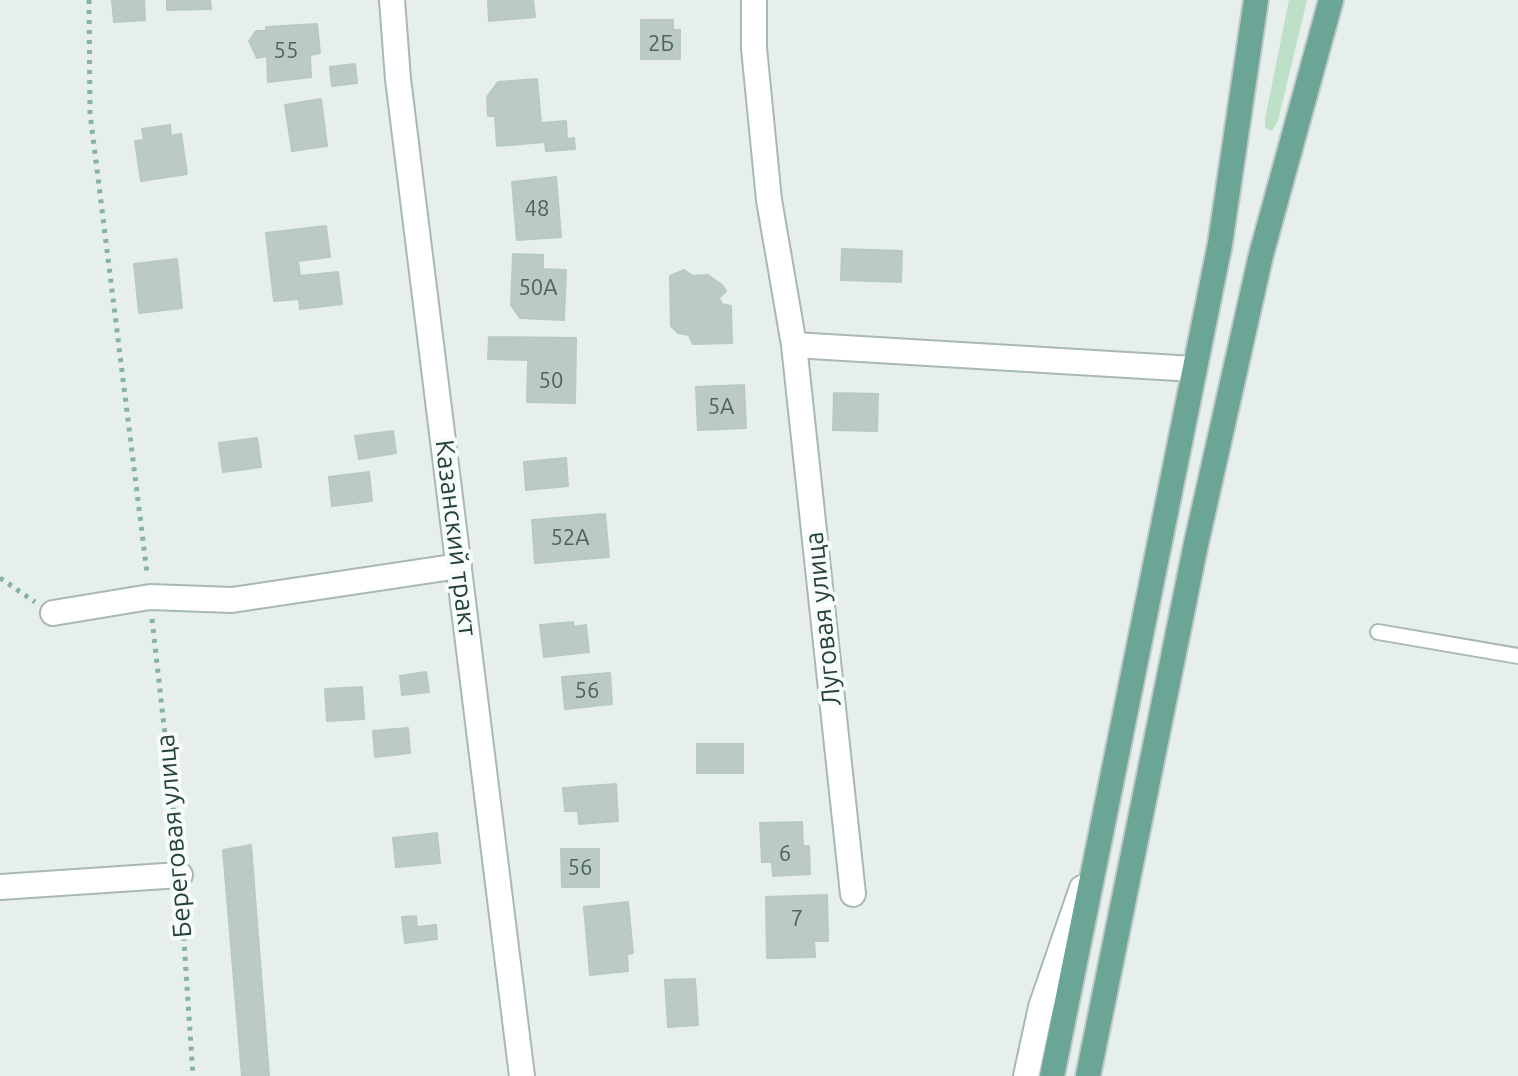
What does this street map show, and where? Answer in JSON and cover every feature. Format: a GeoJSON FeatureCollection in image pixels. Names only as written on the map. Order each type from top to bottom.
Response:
{"type":"FeatureCollection","features":[{"type":"Feature","properties":{"kind":"main road"},"geometry":{"type":"LineString","coordinates":[[1052,1076],[1220,244],[1256,0]]}},
{"type":"Feature","properties":{"kind":"main road"},"geometry":{"type":"LineString","coordinates":[[1088,1076],[1196,544],[1261,255],[1331,0]]}},
{"type":"Feature","properties":{"kind":"street","name":"Казанский тракт"},"geometry":{"type":"LineString","coordinates":[[392,0],[398,79],[522,1076]]}},
{"type":"Feature","properties":{"kind":"street","name":"Луговая улица"},"geometry":{"type":"LineString","coordinates":[[754,0],[754,48],[769,200],[794,345],[853,894]]}},
{"type":"Feature","properties":{"kind":"street"},"geometry":{"type":"LineString","coordinates":[[794,345],[1194,369]]}},
{"type":"Feature","properties":{"kind":"street"},"geometry":{"type":"LineString","coordinates":[[53,613],[150,597],[232,600],[459,566]]}},
{"type":"Feature","properties":{"kind":"street"},"geometry":{"type":"LineString","coordinates":[[1026,1076],[1041,1007],[1104,821]]}},
{"type":"Feature","properties":{"kind":"street"},"geometry":{"type":"LineString","coordinates":[[0,887],[180,875]]}},
{"type":"Feature","properties":{"kind":"lane"},"geometry":{"type":"LineString","coordinates":[[1378,632],[1518,656]]}},
{"type":"Feature","properties":{"kind":"path","name":"Береговая улица"},"geometry":{"type":"LineString","coordinates":[[89,0],[90,113],[150,597],[180,875],[193,1076]]}},
{"type":"Feature","properties":{"kind":"path"},"geometry":{"type":"LineString","coordinates":[[0,578],[53,613]]}},
{"type":"Feature","properties":{"kind":"green space"},"geometry":{"type":"Polygon","coordinates":[[[1289,0],[1307,0],[1278,121],[1272,131],[1265,128],[1265,119],[1289,0]]]}},
{"type":"Feature","properties":{"kind":"building"},"geometry":{"type":"Polygon","coordinates":[[[112,0],[144,0],[145,20],[114,22],[112,0]]]}},
{"type":"Feature","properties":{"kind":"building"},"geometry":{"type":"Polygon","coordinates":[[[167,0],[210,0],[211,9],[167,10],[167,0]]]}},
{"type":"Feature","properties":{"kind":"building"},"geometry":{"type":"Polygon","coordinates":[[[488,0],[533,0],[535,17],[489,21],[488,0]]]}},
{"type":"Feature","properties":{"kind":"building"},"geometry":{"type":"Polygon","coordinates":[[[641,20],[673,20],[673,30],[680,30],[680,59],[641,59],[641,20]]]}},
{"type":"Feature","properties":{"kind":"building"},"geometry":{"type":"Polygon","coordinates":[[[317,24],[320,53],[310,55],[311,77],[268,82],[267,56],[257,58],[249,41],[256,31],[266,31],[266,27],[317,24]]]}},
{"type":"Feature","properties":{"kind":"building"},"geometry":{"type":"Polygon","coordinates":[[[355,64],[357,83],[332,86],[330,67],[355,64]]]}},
{"type":"Feature","properties":{"kind":"building"},"geometry":{"type":"Polygon","coordinates":[[[537,79],[541,123],[566,121],[567,139],[574,138],[575,149],[546,151],[545,142],[497,146],[495,116],[488,116],[487,97],[498,82],[537,79]]]}},
{"type":"Feature","properties":{"kind":"building"},"geometry":{"type":"Polygon","coordinates":[[[321,99],[327,146],[292,151],[285,105],[321,99]]]}},
{"type":"Feature","properties":{"kind":"building"},"geometry":{"type":"Polygon","coordinates":[[[170,125],[171,136],[181,134],[187,174],[141,181],[135,141],[144,140],[142,129],[170,125]]]}},
{"type":"Feature","properties":{"kind":"building"},"geometry":{"type":"Polygon","coordinates":[[[556,177],[561,237],[517,240],[512,182],[556,177]]]}},
{"type":"Feature","properties":{"kind":"building"},"geometry":{"type":"Polygon","coordinates":[[[326,226],[330,257],[298,261],[300,276],[338,272],[342,304],[300,309],[299,299],[274,301],[266,233],[326,226]]]}},
{"type":"Feature","properties":{"kind":"building"},"geometry":{"type":"Polygon","coordinates":[[[842,249],[902,251],[901,282],[841,280],[842,249]]]}},
{"type":"Feature","properties":{"kind":"building"},"geometry":{"type":"Polygon","coordinates":[[[513,254],[543,255],[543,269],[566,270],[564,320],[520,318],[511,305],[513,254]]]}},
{"type":"Feature","properties":{"kind":"building"},"geometry":{"type":"Polygon","coordinates":[[[177,259],[182,308],[139,313],[134,264],[177,259]]]}},
{"type":"Feature","properties":{"kind":"building"},"geometry":{"type":"Polygon","coordinates":[[[684,270],[693,276],[708,275],[726,291],[719,298],[722,304],[731,306],[732,343],[693,344],[689,335],[678,333],[671,326],[670,276],[684,270]]]}},
{"type":"Feature","properties":{"kind":"building"},"geometry":{"type":"Polygon","coordinates":[[[489,337],[576,338],[575,403],[527,402],[528,360],[488,359],[489,337]]]}},
{"type":"Feature","properties":{"kind":"building"},"geometry":{"type":"Polygon","coordinates":[[[744,385],[746,428],[698,430],[696,387],[744,385]]]}},
{"type":"Feature","properties":{"kind":"building"},"geometry":{"type":"Polygon","coordinates":[[[834,393],[878,394],[877,431],[833,430],[834,393]]]}},
{"type":"Feature","properties":{"kind":"building"},"geometry":{"type":"Polygon","coordinates":[[[393,431],[396,453],[359,459],[355,436],[393,431]]]}},
{"type":"Feature","properties":{"kind":"building"},"geometry":{"type":"Polygon","coordinates":[[[257,438],[261,467],[223,472],[219,443],[257,438]]]}},
{"type":"Feature","properties":{"kind":"building"},"geometry":{"type":"Polygon","coordinates":[[[566,458],[568,486],[526,490],[524,462],[566,458]]]}},
{"type":"Feature","properties":{"kind":"building"},"geometry":{"type":"Polygon","coordinates":[[[369,472],[372,501],[332,506],[329,477],[369,472]]]}},
{"type":"Feature","properties":{"kind":"building"},"geometry":{"type":"Polygon","coordinates":[[[605,514],[609,557],[535,563],[532,520],[605,514]]]}},
{"type":"Feature","properties":{"kind":"building"},"geometry":{"type":"Polygon","coordinates":[[[573,622],[574,627],[586,625],[589,652],[544,657],[540,625],[573,622]]]}},
{"type":"Feature","properties":{"kind":"building"},"geometry":{"type":"Polygon","coordinates":[[[426,672],[429,692],[402,695],[400,676],[426,672]]]}},
{"type":"Feature","properties":{"kind":"building"},"geometry":{"type":"Polygon","coordinates":[[[610,673],[612,704],[565,709],[562,677],[610,673]]]}},
{"type":"Feature","properties":{"kind":"building"},"geometry":{"type":"Polygon","coordinates":[[[362,687],[364,719],[327,721],[325,689],[362,687]]]}},
{"type":"Feature","properties":{"kind":"building"},"geometry":{"type":"Polygon","coordinates":[[[408,728],[410,753],[375,757],[373,731],[408,728]]]}},
{"type":"Feature","properties":{"kind":"building"},"geometry":{"type":"Polygon","coordinates":[[[697,744],[743,744],[743,773],[697,773],[697,744]]]}},
{"type":"Feature","properties":{"kind":"building"},"geometry":{"type":"Polygon","coordinates":[[[616,784],[618,821],[579,824],[578,811],[565,811],[563,788],[616,784]]]}},
{"type":"Feature","properties":{"kind":"building"},"geometry":{"type":"Polygon","coordinates":[[[802,822],[803,846],[809,846],[810,874],[773,876],[772,862],[762,862],[760,823],[802,822]]]}},
{"type":"Feature","properties":{"kind":"building"},"geometry":{"type":"Polygon","coordinates":[[[437,833],[440,863],[396,867],[393,838],[437,833]]]}},
{"type":"Feature","properties":{"kind":"building"},"geometry":{"type":"Polygon","coordinates":[[[251,845],[269,1076],[242,1076],[223,850],[251,845]]]}},
{"type":"Feature","properties":{"kind":"building"},"geometry":{"type":"Polygon","coordinates":[[[561,849],[599,849],[599,887],[562,887],[561,849]]]}},
{"type":"Feature","properties":{"kind":"building"},"geometry":{"type":"Polygon","coordinates":[[[827,895],[828,941],[814,941],[815,957],[767,958],[766,897],[827,895]]]}},
{"type":"Feature","properties":{"kind":"building"},"geometry":{"type":"Polygon","coordinates":[[[628,902],[633,953],[627,954],[628,971],[590,975],[584,907],[628,902]]]}},
{"type":"Feature","properties":{"kind":"building"},"geometry":{"type":"Polygon","coordinates":[[[416,916],[417,927],[436,925],[437,939],[405,943],[402,917],[416,916]]]}},
{"type":"Feature","properties":{"kind":"building"},"geometry":{"type":"Polygon","coordinates":[[[695,979],[698,1025],[668,1027],[665,980],[695,979]]]}}]}
